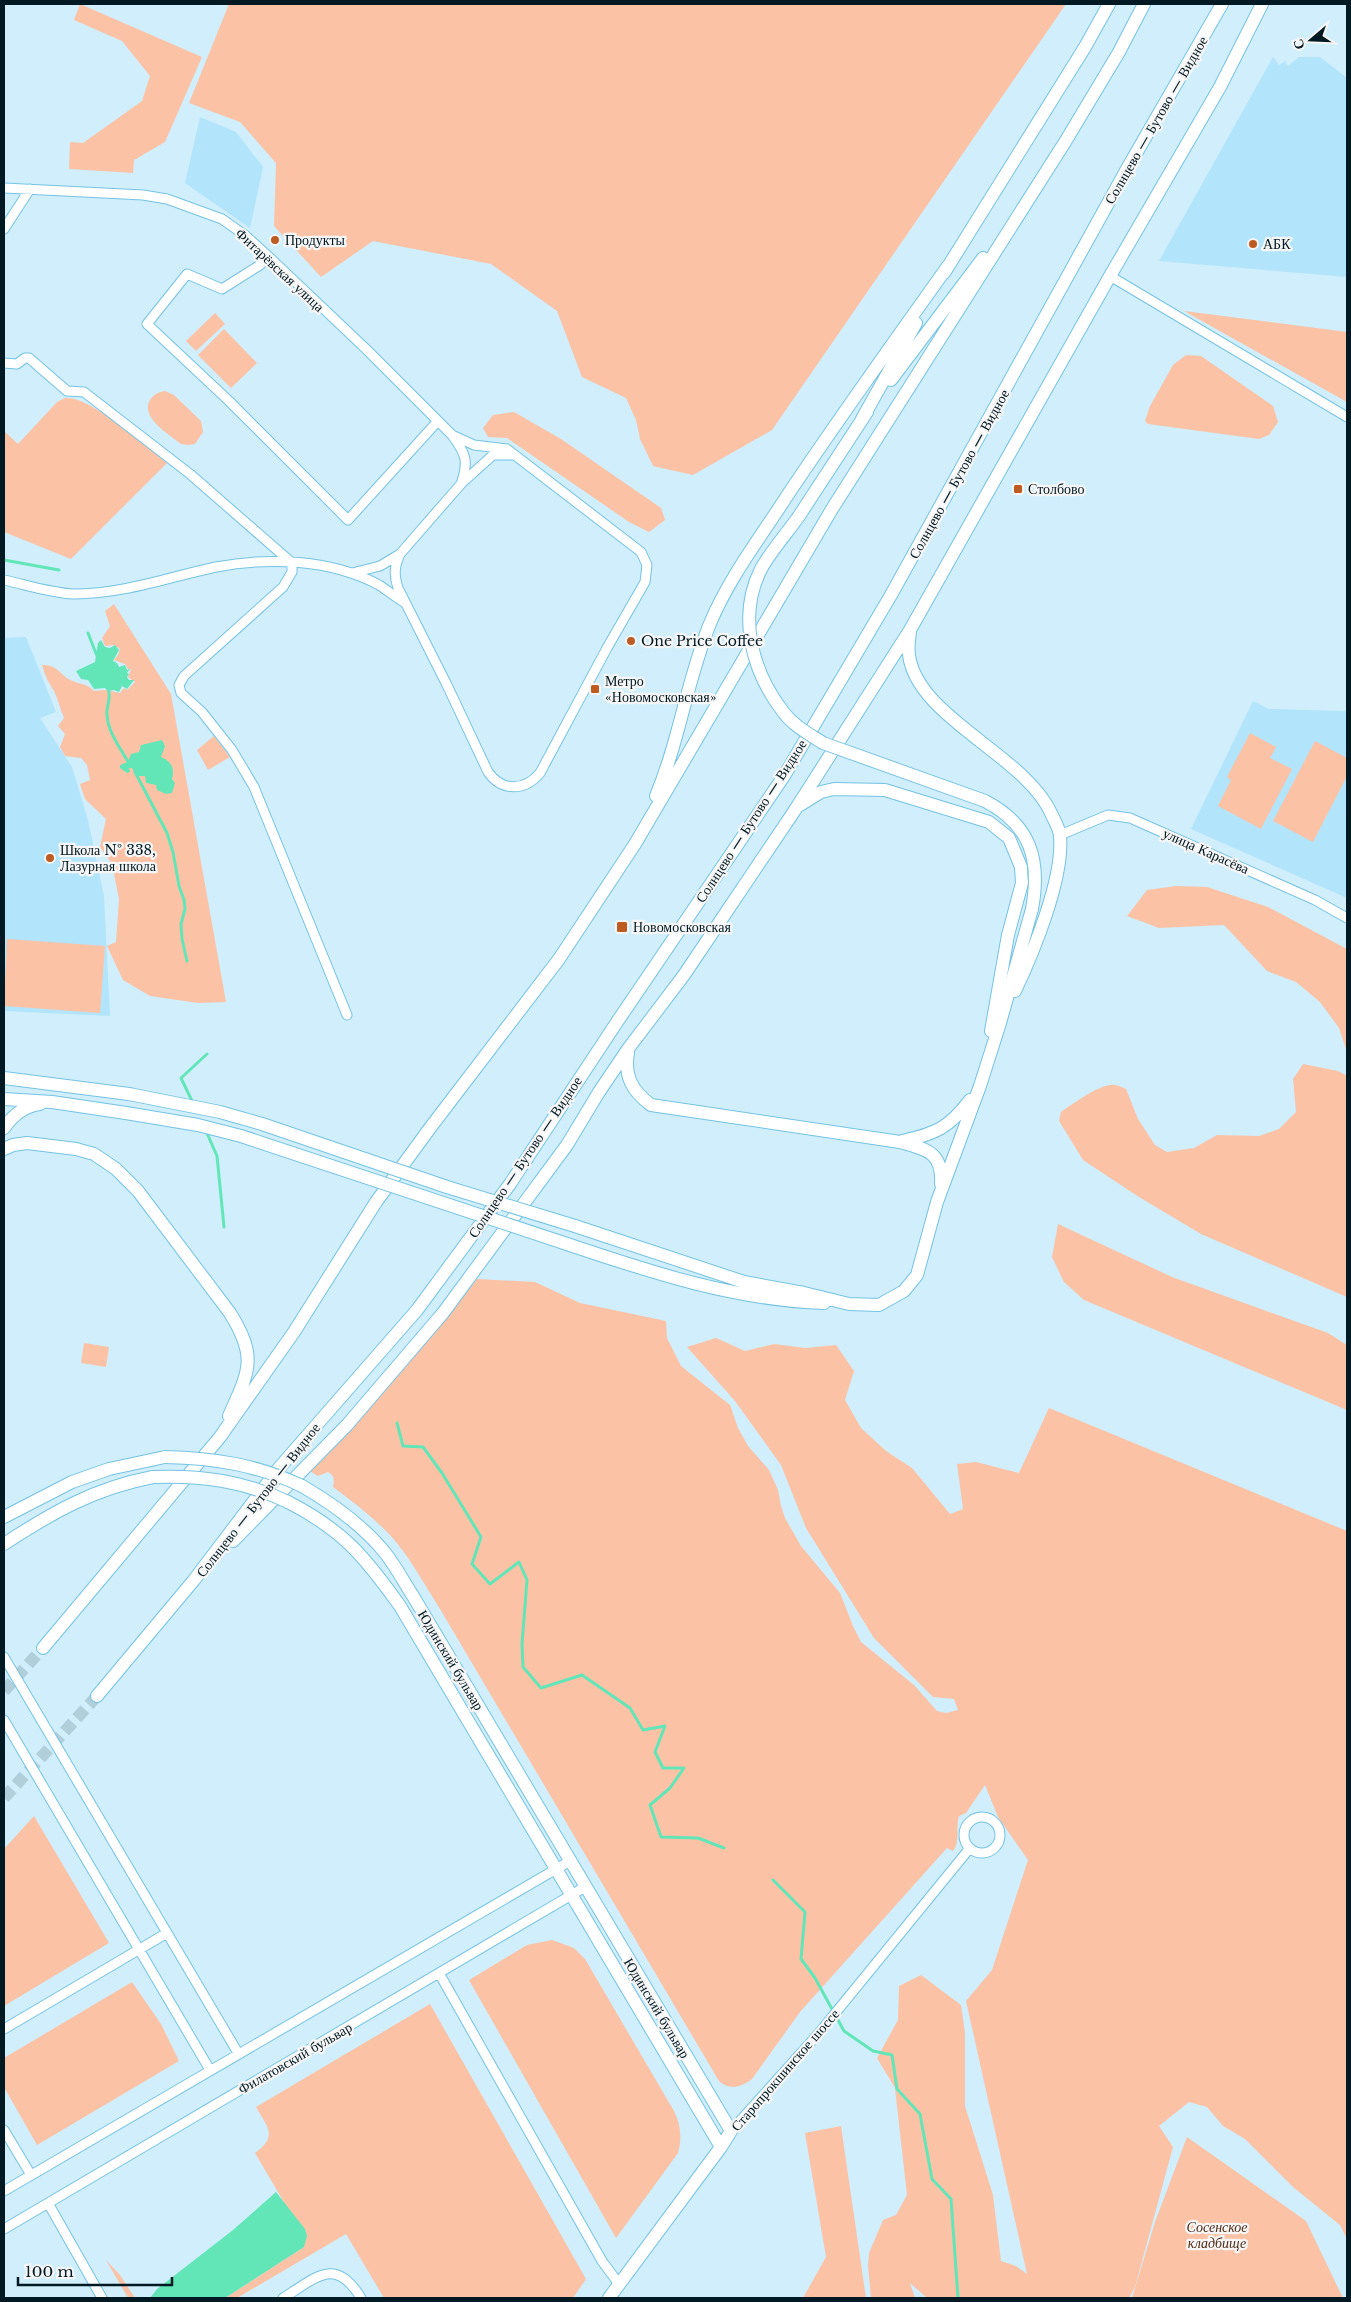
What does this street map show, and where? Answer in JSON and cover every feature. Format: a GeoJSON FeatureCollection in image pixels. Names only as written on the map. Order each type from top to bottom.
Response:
{"type":"FeatureCollection","features":[{"type":"Feature","properties":{"kind":"main road"},"geometry":{"type":"LineString","coordinates":[[4,1099],[52,1102],[126,1112],[198,1125],[241,1136],[616,1261],[741,1295],[803,1302],[878,1305],[904,1291],[917,1275],[940,1194],[986,1070],[1032,909],[1036,886],[1035,862],[1030,845],[1018,825],[1002,810],[985,801],[823,743],[802,730],[784,714],[759,671],[751,647],[749,623],[752,598],[762,570],[862,419],[948,266],[1085,47],[1109,4]]}},
{"type":"Feature","properties":{"kind":"main road"},"geometry":{"type":"LineString","coordinates":[[42,1648],[220,1437],[294,1332],[376,1202],[559,959],[635,844],[832,509],[1041,180],[1114,60],[1144,4]]}},
{"type":"Feature","properties":{"kind":"main road","name":"Солнцево — Бутово — Видное"},"geometry":{"type":"LineString","coordinates":[[97,1696],[194,1580],[279,1468],[417,1310],[510,1184],[784,776],[891,595],[1127,169],[1222,4]]}},
{"type":"Feature","properties":{"kind":"main road"},"geometry":{"type":"LineString","coordinates":[[194,1580],[347,1425],[443,1313],[567,1144],[628,1049],[684,975],[795,810],[910,630],[1110,276],[1220,87],[1262,4]]}},
{"type":"Feature","properties":{"kind":"main road"},"geometry":{"type":"LineString","coordinates":[[862,419],[1041,180]]}},
{"type":"Feature","properties":{"kind":"main road"},"geometry":{"type":"LineString","coordinates":[[635,844],[666,772],[686,696],[709,626],[737,572],[826,438],[948,266]]}},
{"type":"Feature","properties":{"kind":"main road"},"geometry":{"type":"LineString","coordinates":[[910,630],[909,654],[913,669],[922,686],[935,702],[1025,778],[1046,801],[1060,835],[1060,868],[1030,960],[1000,1023]]}},
{"type":"Feature","properties":{"kind":"main road"},"geometry":{"type":"LineString","coordinates":[[795,810],[809,798],[827,791],[885,790],[989,822],[1009,838],[1021,867],[1022,883],[1008,935],[986,1070]]}},
{"type":"Feature","properties":{"kind":"main road"},"geometry":{"type":"LineString","coordinates":[[628,1049],[626,1067],[628,1078],[634,1089],[651,1104],[900,1142],[932,1154],[939,1161],[941,1172],[940,1194]]}},
{"type":"Feature","properties":{"kind":"main road"},"geometry":{"type":"LineString","coordinates":[[4,1078],[129,1094],[220,1112],[262,1124],[447,1187],[575,1226],[735,1279],[849,1304]]}},
{"type":"Feature","properties":{"kind":"main road"},"geometry":{"type":"LineString","coordinates":[[900,1142],[939,1131],[959,1114],[980,1086]]}},
{"type":"Feature","properties":{"kind":"main road"},"geometry":{"type":"LineString","coordinates":[[4,1128],[9,1121],[25,1108],[52,1102]]}},
{"type":"Feature","properties":{"kind":"main road"},"geometry":{"type":"LineString","coordinates":[[4,1149],[12,1145],[27,1143],[76,1149],[94,1154],[116,1169],[138,1191],[230,1313],[244,1334],[249,1352],[249,1367],[220,1437]]}},
{"type":"Feature","properties":{"kind":"main road","name":"Юдинский бульвар"},"geometry":{"type":"LineString","coordinates":[[4,1517],[72,1482],[109,1468],[165,1457],[224,1460],[285,1478],[332,1503],[357,1524],[386,1554],[413,1596],[731,2131]]}},
{"type":"Feature","properties":{"kind":"main road","name":"Юдинский бульвар"},"geometry":{"type":"LineString","coordinates":[[4,1544],[84,1497],[126,1482],[153,1477],[188,1476],[232,1481],[268,1492],[318,1517],[349,1542],[373,1568],[400,1606],[721,2147]]}},
{"type":"Feature","properties":{"kind":"main road","name":"Старопрокшинское шоссе"},"geometry":{"type":"LineString","coordinates":[[609,2298],[731,2131]]}},
{"type":"Feature","properties":{"kind":"street","name":"Фитарёвская улица"},"geometry":{"type":"LineString","coordinates":[[4,188],[143,195],[167,199],[222,219],[246,236],[268,256],[366,349],[452,435]]}},
{"type":"Feature","properties":{"kind":"street"},"geometry":{"type":"LineString","coordinates":[[4,229],[30,189]]}},
{"type":"Feature","properties":{"kind":"street"},"geometry":{"type":"LineString","coordinates":[[268,256],[260,265],[222,289],[187,274],[147,324],[348,520],[438,422]]}},
{"type":"Feature","properties":{"kind":"street"},"geometry":{"type":"LineString","coordinates":[[1110,276],[1347,417]]}},
{"type":"Feature","properties":{"kind":"street"},"geometry":{"type":"LineString","coordinates":[[4,363],[17,364],[25,358],[29,358],[67,392],[84,392],[190,474],[292,563],[292,572],[283,587],[184,676],[180,689],[183,696],[202,712],[232,750],[254,787],[347,1015]]}},
{"type":"Feature","properties":{"kind":"street"},"geometry":{"type":"LineString","coordinates":[[400,554],[394,575],[406,604],[488,772],[493,779],[505,786],[518,787],[529,784],[540,773],[550,756],[607,648],[645,582],[648,569],[644,556],[638,549],[507,448],[474,446],[452,435]]}},
{"type":"Feature","properties":{"kind":"street"},"geometry":{"type":"LineString","coordinates":[[452,435],[462,449],[466,460],[461,484]]}},
{"type":"Feature","properties":{"kind":"street"},"geometry":{"type":"LineString","coordinates":[[351,573],[380,566],[400,554],[461,484],[493,455],[506,453],[521,458]]}},
{"type":"Feature","properties":{"kind":"street"},"geometry":{"type":"LineString","coordinates":[[4,580],[50,591],[74,594],[111,591],[253,561],[292,563],[308,564],[351,573],[378,585],[406,604]]}},
{"type":"Feature","properties":{"kind":"street","name":"улица Карасёва"},"geometry":{"type":"LineString","coordinates":[[1060,835],[1108,815],[1130,818],[1314,900],[1347,918]]}},
{"type":"Feature","properties":{"kind":"street"},"geometry":{"type":"LineString","coordinates":[[4,1657],[238,2053]]}},
{"type":"Feature","properties":{"kind":"street"},"geometry":{"type":"LineString","coordinates":[[4,1720],[210,2070]]}},
{"type":"Feature","properties":{"kind":"street"},"geometry":{"type":"LineString","coordinates":[[983,1816],[994,1820],[998,1825],[1000,1836],[997,1846],[987,1853],[981,1853],[970,1848],[964,1840],[968,1823],[977,1817],[983,1816]]}},
{"type":"Feature","properties":{"kind":"street","name":"Старопрокшинское шоссе"},"geometry":{"type":"LineString","coordinates":[[731,2131],[819,2033],[970,1848]]}},
{"type":"Feature","properties":{"kind":"street"},"geometry":{"type":"LineString","coordinates":[[4,2191],[570,1861]]}},
{"type":"Feature","properties":{"kind":"street","name":"Филатовский бульвар"},"geometry":{"type":"LineString","coordinates":[[4,2229],[586,1887]]}},
{"type":"Feature","properties":{"kind":"street"},"geometry":{"type":"LineString","coordinates":[[4,2029],[167,1933]]}},
{"type":"Feature","properties":{"kind":"street"},"geometry":{"type":"LineString","coordinates":[[439,1973],[602,2261],[619,2284]]}},
{"type":"Feature","properties":{"kind":"street"},"geometry":{"type":"LineString","coordinates":[[4,2130],[31,2175]]}},
{"type":"Feature","properties":{"kind":"street"},"geometry":{"type":"LineString","coordinates":[[48,2203],[102,2298]]}},
{"type":"Feature","properties":{"kind":"street"},"geometry":{"type":"LineString","coordinates":[[283,2298],[320,2276],[333,2273],[340,2274],[350,2281],[361,2298]]}},
{"type":"Feature","properties":{"kind":"shaded area"},"geometry":{"type":"Polygon","coordinates":[[[1273,57],[1279,65],[1285,61],[1288,66],[1299,57],[1320,57],[1347,78],[1347,277],[1159,261],[1273,57]]]}},
{"type":"Feature","properties":{"kind":"shaded area"},"geometry":{"type":"Polygon","coordinates":[[[200,117],[236,132],[263,167],[250,228],[185,183],[200,117]]]}},
{"type":"Feature","properties":{"kind":"shaded area","name":"Школа № 338, Лазурная школа"},"geometry":{"type":"Polygon","coordinates":[[[26,637],[56,712],[40,718],[72,767],[88,820],[104,896],[110,1016],[4,1011],[4,638],[26,637]]]}},
{"type":"Feature","properties":{"kind":"shaded area"},"geometry":{"type":"Polygon","coordinates":[[[101,640],[105,647],[110,648],[115,645],[119,650],[113,661],[119,667],[125,665],[127,670],[130,669],[127,677],[129,680],[134,680],[127,689],[122,686],[119,692],[114,690],[108,691],[105,688],[94,689],[88,680],[81,679],[76,671],[95,662],[98,643],[101,640]]]}},
{"type":"Feature","properties":{"kind":"shaded area"},"geometry":{"type":"Polygon","coordinates":[[[1253,701],[1269,709],[1347,711],[1347,898],[1191,829],[1253,701]]]}},
{"type":"Feature","properties":{"kind":"shaded area"},"geometry":{"type":"Polygon","coordinates":[[[162,740],[165,746],[161,757],[171,765],[173,771],[172,779],[175,783],[172,793],[166,794],[157,790],[156,785],[146,783],[145,776],[136,776],[132,768],[129,768],[130,772],[127,773],[120,768],[120,765],[128,762],[131,754],[139,752],[141,745],[162,740]]]}},
{"type":"Feature","properties":{"kind":"shaded area"},"geometry":{"type":"Polygon","coordinates":[[[276,2192],[305,2229],[307,2236],[304,2247],[225,2298],[150,2298],[157,2289],[233,2230],[276,2192]]]}},
{"type":"Feature","properties":{"kind":"green space"},"geometry":{"type":"Polygon","coordinates":[[[80,4],[202,57],[165,142],[134,160],[133,173],[69,169],[70,142],[83,143],[142,101],[150,76],[122,41],[74,20],[80,4]]]}},
{"type":"Feature","properties":{"kind":"green space"},"geometry":{"type":"Polygon","coordinates":[[[229,4],[1066,4],[772,430],[693,475],[653,466],[640,439],[636,420],[626,398],[582,377],[557,311],[491,264],[373,241],[321,277],[274,226],[276,163],[240,122],[189,103],[229,4]]]}},
{"type":"Feature","properties":{"kind":"green space"},"geometry":{"type":"Polygon","coordinates":[[[1184,311],[1347,332],[1347,402],[1184,311]]]}},
{"type":"Feature","properties":{"kind":"green space"},"geometry":{"type":"Polygon","coordinates":[[[215,313],[225,324],[196,351],[186,341],[215,313]]]}},
{"type":"Feature","properties":{"kind":"green space"},"geometry":{"type":"Polygon","coordinates":[[[224,329],[257,363],[231,388],[198,355],[224,329]]]}},
{"type":"Feature","properties":{"kind":"green space"},"geometry":{"type":"Polygon","coordinates":[[[1186,355],[1201,356],[1273,406],[1278,422],[1269,435],[1259,439],[1148,424],[1145,421],[1150,406],[1173,365],[1186,355]]]}},
{"type":"Feature","properties":{"kind":"green space"},"geometry":{"type":"Polygon","coordinates":[[[165,391],[174,395],[201,421],[203,432],[195,444],[181,444],[153,420],[148,408],[149,402],[156,394],[165,391]]]}},
{"type":"Feature","properties":{"kind":"green space"},"geometry":{"type":"Polygon","coordinates":[[[65,398],[76,399],[103,413],[167,463],[71,559],[4,532],[4,431],[18,444],[57,402],[65,398]]]}},
{"type":"Feature","properties":{"kind":"green space"},"geometry":{"type":"Polygon","coordinates":[[[514,412],[561,439],[661,508],[665,520],[649,532],[629,522],[507,438],[488,437],[483,428],[493,415],[514,412]]]}},
{"type":"Feature","properties":{"kind":"green space"},"geometry":{"type":"Polygon","coordinates":[[[114,604],[171,694],[226,1002],[198,1003],[150,996],[123,980],[107,946],[116,942],[119,899],[112,864],[100,847],[106,819],[85,799],[80,784],[90,780],[87,765],[81,758],[65,756],[60,747],[65,734],[58,726],[64,718],[42,665],[56,669],[69,679],[86,685],[94,691],[106,690],[120,693],[124,688],[127,690],[135,682],[128,677],[131,669],[128,669],[125,664],[114,660],[120,649],[114,645],[105,646],[102,638],[110,626],[105,611],[114,604]]]}},
{"type":"Feature","properties":{"kind":"green space"},"geometry":{"type":"Polygon","coordinates":[[[1250,733],[1276,747],[1270,758],[1292,769],[1261,829],[1218,806],[1231,780],[1227,777],[1250,733]]]}},
{"type":"Feature","properties":{"kind":"green space"},"geometry":{"type":"Polygon","coordinates":[[[214,736],[230,757],[208,770],[197,750],[214,736]]]}},
{"type":"Feature","properties":{"kind":"green space"},"geometry":{"type":"Polygon","coordinates":[[[1315,741],[1347,758],[1347,776],[1313,842],[1273,821],[1315,741]]]}},
{"type":"Feature","properties":{"kind":"green space"},"geometry":{"type":"Polygon","coordinates":[[[1176,886],[1207,887],[1268,907],[1347,949],[1347,1052],[1339,1028],[1320,1002],[1296,982],[1267,971],[1224,925],[1159,928],[1127,916],[1147,890],[1176,886]]]}},
{"type":"Feature","properties":{"kind":"green space"},"geometry":{"type":"Polygon","coordinates":[[[7,939],[105,946],[100,1013],[4,1006],[7,939]]]}},
{"type":"Feature","properties":{"kind":"green space"},"geometry":{"type":"Polygon","coordinates":[[[1303,1064],[1338,1071],[1347,1076],[1347,1297],[1201,1234],[1139,1197],[1083,1160],[1059,1121],[1061,1112],[1080,1099],[1102,1087],[1115,1085],[1126,1089],[1138,1119],[1155,1145],[1167,1152],[1194,1148],[1217,1135],[1259,1136],[1279,1129],[1296,1112],[1293,1079],[1303,1064]]]}},
{"type":"Feature","properties":{"kind":"green space"},"geometry":{"type":"Polygon","coordinates":[[[1058,1224],[1172,1277],[1328,1333],[1347,1345],[1347,1410],[1084,1300],[1064,1282],[1052,1257],[1058,1224]]]}},
{"type":"Feature","properties":{"kind":"green space"},"geometry":{"type":"Polygon","coordinates":[[[477,1279],[535,1282],[580,1303],[666,1321],[667,1338],[681,1366],[730,1405],[738,1428],[748,1446],[769,1470],[778,1490],[785,1518],[801,1546],[840,1593],[861,1642],[914,1685],[937,1711],[946,1713],[958,1710],[954,1699],[933,1697],[874,1638],[806,1528],[781,1465],[735,1401],[687,1347],[716,1338],[745,1351],[774,1344],[805,1348],[836,1345],[854,1371],[845,1400],[861,1428],[886,1451],[912,1468],[950,1514],[963,1509],[957,1464],[976,1462],[1019,1473],[1049,1408],[1347,1531],[1347,2239],[1340,2225],[1293,2187],[1245,2139],[1223,2126],[1207,2107],[1189,2102],[1159,2126],[1173,2147],[1135,2287],[1129,2298],[934,2298],[926,2297],[910,2283],[915,2298],[871,2298],[868,2266],[869,2253],[883,2220],[896,2215],[907,2195],[895,2088],[877,2058],[898,2020],[899,1986],[921,1975],[961,2005],[965,2033],[965,2106],[993,2195],[1001,2261],[1016,2266],[1027,2274],[966,2001],[992,1970],[1028,1860],[998,1817],[985,1785],[966,1813],[959,1816],[957,1843],[953,1851],[947,1848],[800,2012],[752,2079],[736,2087],[727,2086],[719,2081],[410,1561],[383,1528],[333,1487],[334,1478],[332,1475],[328,1472],[318,1476],[308,1470],[429,1338],[477,1279]]]}},
{"type":"Feature","properties":{"kind":"green space"},"geometry":{"type":"Polygon","coordinates":[[[84,1343],[109,1347],[106,1367],[81,1363],[84,1343]]]}},
{"type":"Feature","properties":{"kind":"green space"},"geometry":{"type":"Polygon","coordinates":[[[34,1816],[109,1943],[4,2006],[4,1849],[34,1816]]]}},
{"type":"Feature","properties":{"kind":"green space"},"geometry":{"type":"Polygon","coordinates":[[[552,1940],[574,1948],[585,1959],[674,2111],[678,2121],[680,2142],[678,2153],[616,2238],[469,1980],[527,1945],[552,1940]]]}},
{"type":"Feature","properties":{"kind":"green space"},"geometry":{"type":"Polygon","coordinates":[[[132,1982],[161,2024],[179,2061],[37,2145],[4,2087],[4,2058],[132,1982]]]}},
{"type":"Feature","properties":{"kind":"green space"},"geometry":{"type":"Polygon","coordinates":[[[430,2004],[586,2279],[573,2298],[384,2298],[346,2234],[237,2298],[225,2298],[304,2247],[285,2204],[255,2153],[267,2142],[269,2137],[267,2126],[256,2107],[430,2004]]]}},
{"type":"Feature","properties":{"kind":"green space"},"geometry":{"type":"Polygon","coordinates":[[[841,2126],[866,2298],[803,2298],[826,2257],[805,2133],[841,2126]]]}},
{"type":"Feature","properties":{"kind":"green space","name":"Сосенское кладбище"},"geometry":{"type":"Polygon","coordinates":[[[1187,2137],[1306,2221],[1343,2298],[1132,2298],[1155,2222],[1187,2137]]]}},
{"type":"Feature","properties":{"kind":"green space"},"geometry":{"type":"Polygon","coordinates":[[[106,2260],[120,2275],[135,2298],[128,2298],[106,2260]]]}},
{"type":"Feature","properties":{"kind":"waterway"},"geometry":{"type":"LineString","coordinates":[[4,560],[59,570]]}},
{"type":"Feature","properties":{"kind":"waterway"},"geometry":{"type":"LineString","coordinates":[[88,633],[97,656]]}},
{"type":"Feature","properties":{"kind":"waterway"},"geometry":{"type":"LineString","coordinates":[[108,688],[108,722],[116,741],[130,765]]}},
{"type":"Feature","properties":{"kind":"waterway"},"geometry":{"type":"LineString","coordinates":[[135,772],[167,833],[173,852],[179,886],[184,900],[185,909],[181,924],[187,961]]}},
{"type":"Feature","properties":{"kind":"waterway"},"geometry":{"type":"LineString","coordinates":[[193,1103],[181,1078],[207,1054]]}},
{"type":"Feature","properties":{"kind":"waterway"},"geometry":{"type":"LineString","coordinates":[[206,1131],[217,1156],[224,1227]]}},
{"type":"Feature","properties":{"kind":"waterway"},"geometry":{"type":"LineString","coordinates":[[397,1423],[403,1446],[423,1447],[442,1473],[481,1537],[472,1564],[490,1584],[519,1562],[527,1580],[522,1644],[523,1667],[541,1688],[582,1675],[630,1708],[643,1730],[665,1726],[655,1752],[663,1768],[684,1768],[670,1788],[650,1805],[661,1837],[698,1838],[724,1848]]}},
{"type":"Feature","properties":{"kind":"waterway"},"geometry":{"type":"LineString","coordinates":[[773,1880],[805,1912],[801,1959],[815,1978],[844,2031],[873,2051],[892,2055],[897,2089],[920,2114],[932,2179],[951,2199],[958,2298]]}},
{"type":"Feature","properties":{"kind":"tunnel"},"geometry":{"type":"LineString","coordinates":[[4,1691],[43,1648]]}},
{"type":"Feature","properties":{"kind":"tunnel"},"geometry":{"type":"LineString","coordinates":[[4,1798],[97,1696]]}},
{"type":"Feature","properties":{"kind":"place","name":"Продукты"},"geometry":{"type":"Point","coordinates":[275,240]}},
{"type":"Feature","properties":{"kind":"place","name":"АБК"},"geometry":{"type":"Point","coordinates":[1253,244]}},
{"type":"Feature","properties":{"kind":"place","name":"Столбово"},"geometry":{"type":"Point","coordinates":[1018,489]}},
{"type":"Feature","properties":{"kind":"place","name":"One Price Coffee"},"geometry":{"type":"Point","coordinates":[631,641]}},
{"type":"Feature","properties":{"kind":"place","name":"Метро «Новомосковская»"},"geometry":{"type":"Point","coordinates":[595,689]}},
{"type":"Feature","properties":{"kind":"place","name":"Школа № 338, Лазурная школа"},"geometry":{"type":"Point","coordinates":[50,858]}},
{"type":"Feature","properties":{"kind":"place","name":"Новомосковская"},"geometry":{"type":"Point","coordinates":[622,927]}}]}
